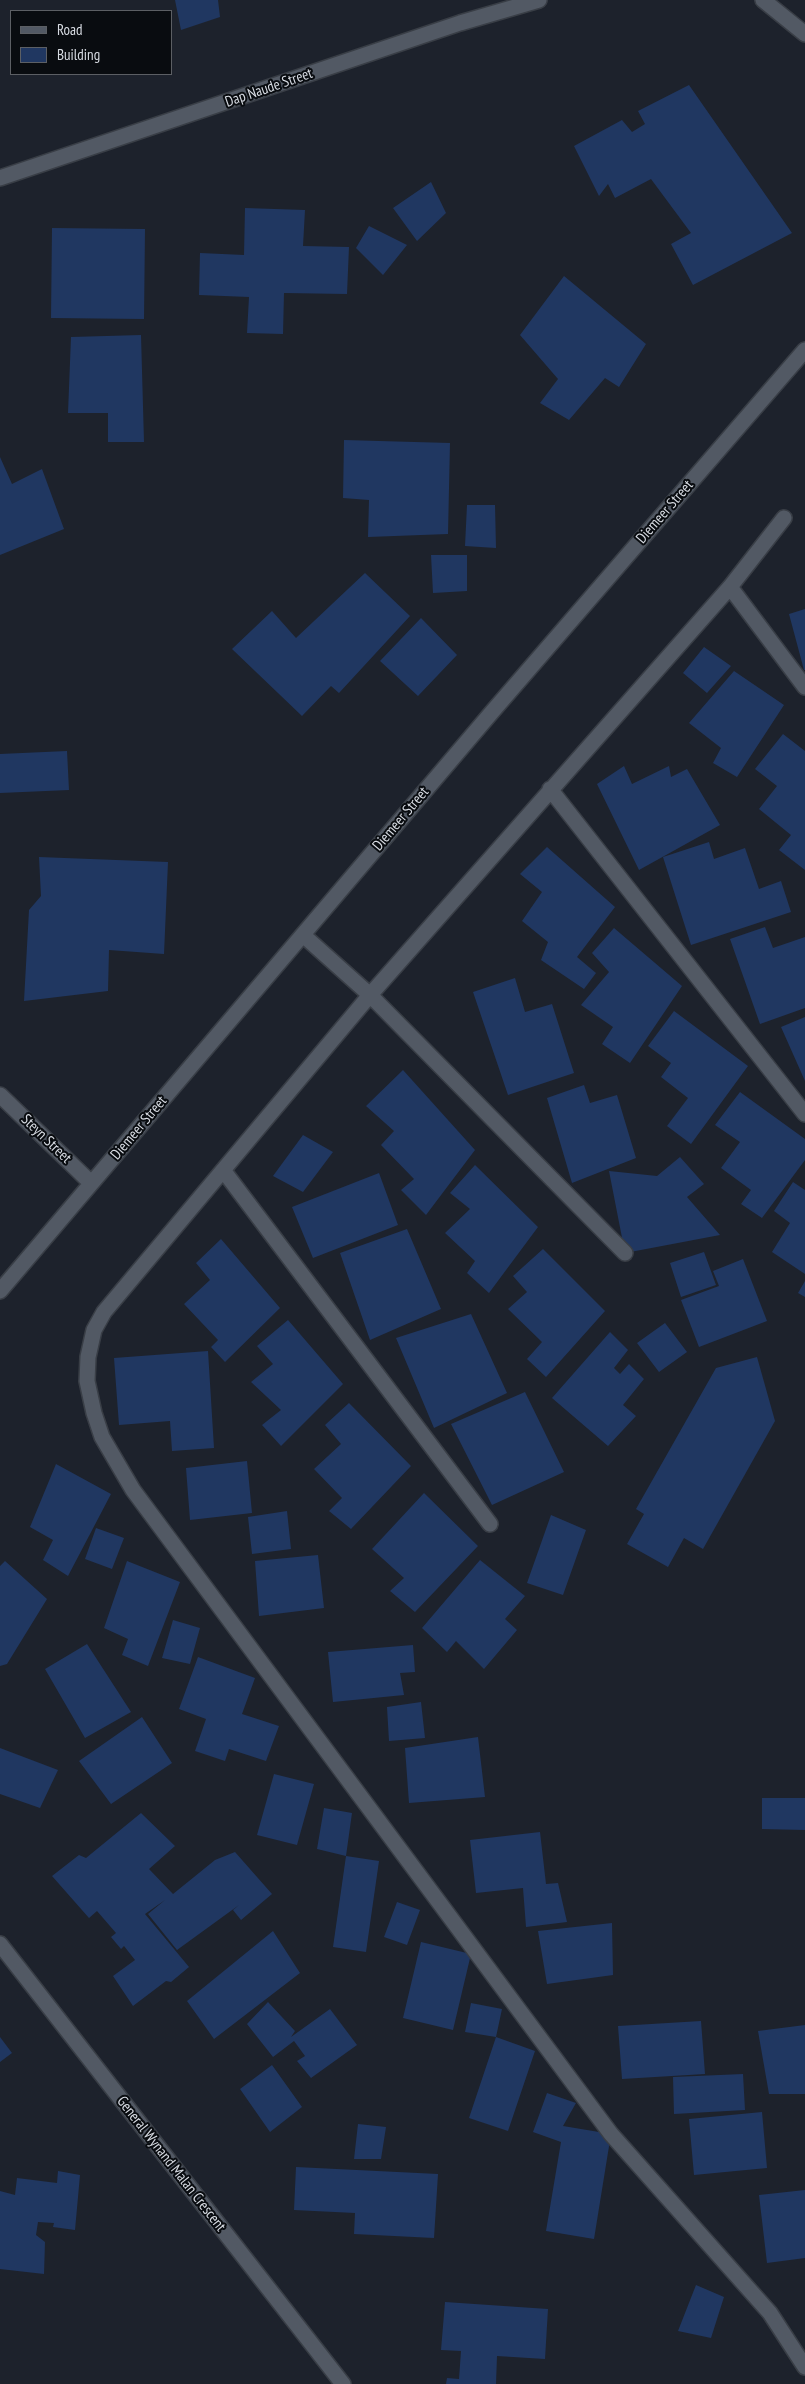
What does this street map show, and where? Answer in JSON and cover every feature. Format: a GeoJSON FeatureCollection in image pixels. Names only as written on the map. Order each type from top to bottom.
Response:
{"type":"FeatureCollection","features":[{"type":"Feature","properties":{"kind":"street","name":"Dap Naude Street"},"geometry":{"type":"LineString","coordinates":[[0,178],[460,23],[539,0]]}},
{"type":"Feature","properties":{"kind":"street"},"geometry":{"type":"LineString","coordinates":[[764,0],[805,34]]}},
{"type":"Feature","properties":{"kind":"street","name":"Diemeer Street"},"geometry":{"type":"LineString","coordinates":[[0,1291],[805,350]]}},
{"type":"Feature","properties":{"kind":"street"},"geometry":{"type":"LineString","coordinates":[[784,518],[730,587],[370,995],[104,1312],[94,1330],[88,1357],[87,1381],[94,1413],[102,1436],[133,1490],[611,2134],[770,2313],[805,2367]]}},
{"type":"Feature","properties":{"kind":"street"},"geometry":{"type":"LineString","coordinates":[[730,587],[805,687]]}},
{"type":"Feature","properties":{"kind":"street"},"geometry":{"type":"LineString","coordinates":[[550,789],[805,1114]]}},
{"type":"Feature","properties":{"kind":"street"},"geometry":{"type":"LineString","coordinates":[[303,935],[370,995],[625,1253]]}},
{"type":"Feature","properties":{"kind":"street","name":"Steyn Street"},"geometry":{"type":"LineString","coordinates":[[0,1095],[91,1183]]}},
{"type":"Feature","properties":{"kind":"street"},"geometry":{"type":"LineString","coordinates":[[223,1170],[490,1524]]}},
{"type":"Feature","properties":{"kind":"street","name":"General Wynand Malan Crescent"},"geometry":{"type":"LineString","coordinates":[[0,1944],[343,2384]]}},
{"type":"Feature","properties":{"kind":"building"},"geometry":{"type":"Polygon","coordinates":[[[175,0],[218,0],[220,17],[181,30],[175,0]]]}},
{"type":"Feature","properties":{"kind":"building"},"geometry":{"type":"Polygon","coordinates":[[[689,85],[792,233],[693,285],[671,244],[691,233],[651,179],[615,198],[608,184],[599,196],[574,146],[622,120],[632,132],[645,124],[638,111],[689,85]]]}},
{"type":"Feature","properties":{"kind":"building"},"geometry":{"type":"Polygon","coordinates":[[[431,182],[446,213],[417,241],[393,208],[431,182]]]}},
{"type":"Feature","properties":{"kind":"building"},"geometry":{"type":"Polygon","coordinates":[[[245,208],[305,210],[303,246],[349,247],[347,294],[284,293],[283,334],[247,333],[249,297],[199,295],[200,253],[244,255],[245,208]]]}},
{"type":"Feature","properties":{"kind":"building"},"geometry":{"type":"Polygon","coordinates":[[[369,226],[407,245],[383,275],[356,248],[369,226]]]}},
{"type":"Feature","properties":{"kind":"building"},"geometry":{"type":"Polygon","coordinates":[[[52,228],[145,229],[144,319],[51,318],[52,228]]]}},
{"type":"Feature","properties":{"kind":"building"},"geometry":{"type":"Polygon","coordinates":[[[564,276],[646,344],[619,387],[605,378],[569,420],[540,403],[558,379],[520,335],[564,276]]]}},
{"type":"Feature","properties":{"kind":"building"},"geometry":{"type":"Polygon","coordinates":[[[141,335],[144,442],[108,442],[108,413],[68,413],[71,337],[141,335]]]}},
{"type":"Feature","properties":{"kind":"building"},"geometry":{"type":"Polygon","coordinates":[[[344,440],[450,443],[448,534],[368,537],[369,500],[343,498],[344,440]]]}},
{"type":"Feature","properties":{"kind":"building"},"geometry":{"type":"Polygon","coordinates":[[[0,457],[12,484],[42,469],[64,529],[0,555],[0,457]]]}},
{"type":"Feature","properties":{"kind":"building"},"geometry":{"type":"Polygon","coordinates":[[[467,505],[495,505],[496,548],[465,546],[467,505]]]}},
{"type":"Feature","properties":{"kind":"building"},"geometry":{"type":"Polygon","coordinates":[[[431,555],[467,555],[467,591],[433,593],[431,555]]]}},
{"type":"Feature","properties":{"kind":"building"},"geometry":{"type":"Polygon","coordinates":[[[365,573],[410,616],[339,693],[331,686],[302,716],[232,649],[272,611],[296,638],[365,573]]]}},
{"type":"Feature","properties":{"kind":"building"},"geometry":{"type":"Polygon","coordinates":[[[805,609],[805,670],[804,670],[789,614],[805,609]]]}},
{"type":"Feature","properties":{"kind":"building"},"geometry":{"type":"Polygon","coordinates":[[[421,618],[457,655],[418,696],[380,661],[421,618]]]}},
{"type":"Feature","properties":{"kind":"building"},"geometry":{"type":"Polygon","coordinates":[[[704,647],[731,666],[707,693],[683,673],[704,647]]]}},
{"type":"Feature","properties":{"kind":"building"},"geometry":{"type":"Polygon","coordinates":[[[734,671],[784,705],[737,777],[713,763],[721,748],[689,723],[734,671]]]}},
{"type":"Feature","properties":{"kind":"building"},"geometry":{"type":"Polygon","coordinates":[[[783,734],[805,751],[805,870],[779,850],[791,835],[759,809],[777,786],[755,769],[783,734]]]}},
{"type":"Feature","properties":{"kind":"building"},"geometry":{"type":"Polygon","coordinates":[[[67,751],[69,790],[0,793],[0,754],[67,751]]]}},
{"type":"Feature","properties":{"kind":"building"},"geometry":{"type":"Polygon","coordinates":[[[624,766],[632,784],[669,766],[671,777],[687,769],[720,825],[639,870],[597,784],[624,766]]]}},
{"type":"Feature","properties":{"kind":"building"},"geometry":{"type":"Polygon","coordinates":[[[709,842],[714,859],[745,848],[759,889],[781,881],[791,912],[691,945],[663,857],[709,842]]]}},
{"type":"Feature","properties":{"kind":"building"},"geometry":{"type":"Polygon","coordinates":[[[547,847],[615,907],[577,957],[596,973],[584,989],[541,960],[548,942],[522,921],[542,892],[520,874],[547,847]]]}},
{"type":"Feature","properties":{"kind":"building"},"geometry":{"type":"Polygon","coordinates":[[[39,857],[168,862],[164,954],[109,950],[108,991],[24,1001],[29,910],[41,896],[39,857]]]}},
{"type":"Feature","properties":{"kind":"building"},"geometry":{"type":"Polygon","coordinates":[[[765,927],[773,948],[805,937],[805,1008],[760,1024],[730,939],[765,927]]]}},
{"type":"Feature","properties":{"kind":"building"},"geometry":{"type":"Polygon","coordinates":[[[614,928],[682,986],[630,1063],[602,1044],[613,1027],[581,1005],[609,972],[592,953],[614,928]]]}},
{"type":"Feature","properties":{"kind":"building"},"geometry":{"type":"Polygon","coordinates":[[[515,978],[525,1012],[552,1004],[574,1073],[508,1095],[473,992],[515,978]]]}},
{"type":"Feature","properties":{"kind":"building"},"geometry":{"type":"Polygon","coordinates":[[[674,1011],[748,1066],[691,1144],[667,1126],[688,1098],[661,1077],[671,1063],[648,1046],[674,1011]]]}},
{"type":"Feature","properties":{"kind":"building"},"geometry":{"type":"Polygon","coordinates":[[[805,1017],[805,1081],[781,1027],[805,1017]]]}},
{"type":"Feature","properties":{"kind":"building"},"geometry":{"type":"Polygon","coordinates":[[[403,1070],[475,1150],[426,1215],[401,1190],[414,1179],[381,1145],[394,1131],[366,1106],[403,1070]]]}},
{"type":"Feature","properties":{"kind":"building"},"geometry":{"type":"Polygon","coordinates":[[[584,1085],[590,1103],[617,1095],[636,1158],[572,1183],[547,1098],[584,1085]]]}},
{"type":"Feature","properties":{"kind":"building"},"geometry":{"type":"Polygon","coordinates":[[[740,1092],[805,1139],[805,1160],[762,1218],[741,1204],[751,1190],[721,1168],[740,1142],[715,1125],[740,1092]]]}},
{"type":"Feature","properties":{"kind":"building"},"geometry":{"type":"Polygon","coordinates":[[[303,1135],[333,1152],[303,1192],[273,1176],[303,1135]]]}},
{"type":"Feature","properties":{"kind":"building"},"geometry":{"type":"Polygon","coordinates":[[[680,1157],[704,1184],[687,1197],[720,1235],[625,1253],[609,1171],[657,1176],[680,1157]]]}},
{"type":"Feature","properties":{"kind":"building"},"geometry":{"type":"Polygon","coordinates":[[[475,1165],[538,1227],[489,1293],[467,1273],[475,1261],[445,1233],[470,1209],[450,1193],[475,1165]]]}},
{"type":"Feature","properties":{"kind":"building"},"geometry":{"type":"Polygon","coordinates":[[[379,1173],[398,1225],[313,1258],[292,1207],[379,1173]]]}},
{"type":"Feature","properties":{"kind":"building"},"geometry":{"type":"Polygon","coordinates":[[[793,1182],[805,1190],[805,1274],[772,1252],[790,1223],[774,1211],[793,1182]]]}},
{"type":"Feature","properties":{"kind":"building"},"geometry":{"type":"Polygon","coordinates":[[[407,1229],[441,1309],[370,1340],[340,1253],[407,1229]]]}},
{"type":"Feature","properties":{"kind":"building"},"geometry":{"type":"Polygon","coordinates":[[[221,1239],[280,1308],[225,1362],[211,1347],[218,1340],[184,1304],[210,1280],[196,1263],[221,1239]]]}},
{"type":"Feature","properties":{"kind":"building"},"geometry":{"type":"Polygon","coordinates":[[[543,1249],[605,1311],[546,1377],[527,1359],[542,1342],[508,1309],[527,1292],[513,1276],[543,1249]]]}},
{"type":"Feature","properties":{"kind":"building"},"geometry":{"type":"Polygon","coordinates":[[[704,1252],[716,1285],[681,1297],[670,1263],[704,1252]]]}},
{"type":"Feature","properties":{"kind":"building"},"geometry":{"type":"Polygon","coordinates":[[[743,1259],[767,1321],[699,1347],[681,1300],[719,1286],[713,1271],[743,1259]]]}},
{"type":"Feature","properties":{"kind":"building"},"geometry":{"type":"Polygon","coordinates":[[[805,1281],[805,1297],[798,1293],[805,1281]]]}},
{"type":"Feature","properties":{"kind":"building"},"geometry":{"type":"Polygon","coordinates":[[[471,1314],[507,1393],[434,1428],[396,1338],[471,1314]]]}},
{"type":"Feature","properties":{"kind":"building"},"geometry":{"type":"Polygon","coordinates":[[[288,1320],[343,1384],[281,1446],[262,1425],[281,1410],[251,1382],[273,1364],[257,1346],[288,1320]]]}},
{"type":"Feature","properties":{"kind":"building"},"geometry":{"type":"Polygon","coordinates":[[[665,1323],[687,1352],[659,1372],[637,1343],[665,1323]]]}},
{"type":"Feature","properties":{"kind":"building"},"geometry":{"type":"Polygon","coordinates":[[[610,1332],[628,1350],[614,1368],[620,1374],[629,1364],[644,1379],[623,1405],[636,1416],[608,1446],[552,1398],[610,1332]]]}},
{"type":"Feature","properties":{"kind":"building"},"geometry":{"type":"Polygon","coordinates":[[[208,1351],[214,1448],[172,1451],[170,1421],[119,1425],[114,1358],[208,1351]]]}},
{"type":"Feature","properties":{"kind":"building"},"geometry":{"type":"Polygon","coordinates":[[[757,1357],[775,1421],[703,1549],[684,1538],[668,1567],[627,1544],[644,1514],[636,1509],[716,1368],[757,1357]]]}},
{"type":"Feature","properties":{"kind":"building"},"geometry":{"type":"Polygon","coordinates":[[[525,1392],[564,1472],[492,1505],[451,1424],[525,1392]]]}},
{"type":"Feature","properties":{"kind":"building"},"geometry":{"type":"Polygon","coordinates":[[[349,1403],[411,1466],[351,1529],[329,1511],[342,1498],[314,1469],[341,1444],[325,1425],[349,1403]]]}},
{"type":"Feature","properties":{"kind":"building"},"geometry":{"type":"Polygon","coordinates":[[[247,1461],[252,1513],[190,1520],[186,1468],[247,1461]]]}},
{"type":"Feature","properties":{"kind":"building"},"geometry":{"type":"Polygon","coordinates":[[[56,1464],[111,1494],[68,1576],[43,1560],[53,1540],[30,1527],[56,1464]]]}},
{"type":"Feature","properties":{"kind":"building"},"geometry":{"type":"Polygon","coordinates":[[[424,1493],[478,1546],[415,1612],[390,1591],[404,1578],[372,1549],[424,1493]]]}},
{"type":"Feature","properties":{"kind":"building"},"geometry":{"type":"Polygon","coordinates":[[[287,1511],[291,1549],[252,1554],[248,1517],[287,1511]]]}},
{"type":"Feature","properties":{"kind":"building"},"geometry":{"type":"Polygon","coordinates":[[[551,1515],[586,1530],[563,1595],[527,1583],[551,1515]]]}},
{"type":"Feature","properties":{"kind":"building"},"geometry":{"type":"Polygon","coordinates":[[[96,1528],[124,1538],[112,1569],[85,1559],[96,1528]]]}},
{"type":"Feature","properties":{"kind":"building"},"geometry":{"type":"Polygon","coordinates":[[[318,1555],[324,1608],[259,1616],[255,1561],[318,1555]]]}},
{"type":"Feature","properties":{"kind":"building"},"geometry":{"type":"Polygon","coordinates":[[[480,1560],[525,1596],[505,1619],[517,1630],[484,1669],[456,1641],[447,1652],[422,1628],[480,1560]]]}},
{"type":"Feature","properties":{"kind":"building"},"geometry":{"type":"Polygon","coordinates":[[[5,1561],[47,1599],[7,1664],[0,1666],[0,1566],[5,1561]]]}},
{"type":"Feature","properties":{"kind":"building"},"geometry":{"type":"Polygon","coordinates":[[[127,1561],[180,1582],[148,1666],[122,1655],[128,1639],[104,1628],[127,1561]]]}},
{"type":"Feature","properties":{"kind":"building"},"geometry":{"type":"Polygon","coordinates":[[[173,1620],[200,1628],[190,1664],[162,1658],[173,1620]]]}},
{"type":"Feature","properties":{"kind":"building"},"geometry":{"type":"Polygon","coordinates":[[[87,1644],[131,1712],[85,1738],[45,1669],[87,1644]]]}},
{"type":"Feature","properties":{"kind":"building"},"geometry":{"type":"Polygon","coordinates":[[[413,1645],[415,1672],[400,1673],[404,1695],[333,1702],[328,1652],[413,1645]]]}},
{"type":"Feature","properties":{"kind":"building"},"geometry":{"type":"Polygon","coordinates":[[[198,1657],[255,1678],[242,1714],[279,1726],[266,1761],[229,1749],[225,1761],[195,1751],[206,1719],[179,1709],[198,1657]]]}},
{"type":"Feature","properties":{"kind":"building"},"geometry":{"type":"Polygon","coordinates":[[[421,1702],[425,1738],[389,1741],[387,1707],[421,1702]]]}},
{"type":"Feature","properties":{"kind":"building"},"geometry":{"type":"Polygon","coordinates":[[[142,1717],[172,1763],[111,1804],[79,1761],[142,1717]]]}},
{"type":"Feature","properties":{"kind":"building"},"geometry":{"type":"Polygon","coordinates":[[[478,1737],[485,1797],[409,1803],[405,1748],[478,1737]]]}},
{"type":"Feature","properties":{"kind":"building"},"geometry":{"type":"Polygon","coordinates":[[[0,1748],[58,1770],[40,1808],[0,1794],[0,1748]]]}},
{"type":"Feature","properties":{"kind":"building"},"geometry":{"type":"Polygon","coordinates":[[[274,1774],[314,1784],[297,1845],[257,1835],[274,1774]]]}},
{"type":"Feature","properties":{"kind":"building"},"geometry":{"type":"Polygon","coordinates":[[[762,1798],[805,1798],[805,1830],[762,1829],[762,1798]]]}},
{"type":"Feature","properties":{"kind":"building"},"geometry":{"type":"Polygon","coordinates":[[[324,1808],[352,1813],[346,1856],[317,1849],[324,1808]]]}},
{"type":"Feature","properties":{"kind":"building"},"geometry":{"type":"Polygon","coordinates":[[[141,1813],[175,1846],[149,1869],[173,1894],[215,1860],[235,1852],[272,1894],[241,1920],[233,1910],[239,1905],[177,1950],[148,1914],[165,1900],[145,1914],[189,1967],[171,1982],[166,1981],[133,2006],[113,1976],[135,1960],[124,1946],[121,1949],[111,1937],[116,1933],[97,1911],[89,1918],[52,1876],[79,1855],[86,1858],[141,1813]]]}},
{"type":"Feature","properties":{"kind":"building"},"geometry":{"type":"Polygon","coordinates":[[[540,1832],[546,1884],[558,1883],[567,1922],[526,1927],[523,1888],[476,1893],[470,1840],[540,1832]]]}},
{"type":"Feature","properties":{"kind":"building"},"geometry":{"type":"Polygon","coordinates":[[[346,1856],[379,1861],[366,1952],[333,1947],[346,1856]]]}},
{"type":"Feature","properties":{"kind":"building"},"geometry":{"type":"Polygon","coordinates":[[[397,1902],[420,1910],[407,1945],[384,1937],[397,1902]]]}},
{"type":"Feature","properties":{"kind":"building"},"geometry":{"type":"Polygon","coordinates":[[[612,1923],[613,1975],[547,1984],[538,1931],[612,1923]]]}},
{"type":"Feature","properties":{"kind":"building"},"geometry":{"type":"Polygon","coordinates":[[[273,1931],[300,1973],[214,2039],[187,2001],[273,1931]]]}},
{"type":"Feature","properties":{"kind":"building"},"geometry":{"type":"Polygon","coordinates":[[[421,1942],[471,1954],[453,2030],[403,2018],[421,1942]]]}},
{"type":"Feature","properties":{"kind":"building"},"geometry":{"type":"Polygon","coordinates":[[[268,2002],[295,2031],[291,2037],[330,2009],[357,2045],[311,2078],[297,2061],[305,2056],[294,2041],[273,2057],[247,2024],[268,2002]]]}},
{"type":"Feature","properties":{"kind":"building"},"geometry":{"type":"Polygon","coordinates":[[[471,2003],[502,2009],[496,2037],[465,2032],[471,2003]]]}},
{"type":"Feature","properties":{"kind":"building"},"geometry":{"type":"Polygon","coordinates":[[[701,2021],[705,2074],[622,2079],[618,2026],[701,2021]]]}},
{"type":"Feature","properties":{"kind":"building"},"geometry":{"type":"Polygon","coordinates":[[[805,2025],[805,2094],[769,2094],[758,2031],[805,2025]]]}},
{"type":"Feature","properties":{"kind":"building"},"geometry":{"type":"Polygon","coordinates":[[[0,2037],[12,2053],[0,2062],[0,2037]]]}},
{"type":"Feature","properties":{"kind":"building"},"geometry":{"type":"Polygon","coordinates":[[[496,2037],[535,2051],[508,2131],[469,2118],[496,2037]]]}},
{"type":"Feature","properties":{"kind":"building"},"geometry":{"type":"Polygon","coordinates":[[[272,2065],[302,2107],[270,2132],[240,2089],[272,2065]]]}},
{"type":"Feature","properties":{"kind":"building"},"geometry":{"type":"Polygon","coordinates":[[[743,2074],[745,2110],[674,2114],[673,2077],[743,2074]]]}},
{"type":"Feature","properties":{"kind":"building"},"geometry":{"type":"Polygon","coordinates":[[[547,2093],[576,2103],[563,2126],[611,2134],[594,2239],[546,2231],[561,2142],[533,2132],[547,2093]]]}},
{"type":"Feature","properties":{"kind":"building"},"geometry":{"type":"Polygon","coordinates":[[[762,2112],[767,2168],[694,2175],[689,2119],[762,2112]]]}},
{"type":"Feature","properties":{"kind":"building"},"geometry":{"type":"Polygon","coordinates":[[[358,2124],[386,2127],[381,2159],[354,2159],[358,2124]]]}},
{"type":"Feature","properties":{"kind":"building"},"geometry":{"type":"Polygon","coordinates":[[[296,2167],[438,2174],[434,2238],[354,2234],[355,2213],[294,2210],[296,2167]]]}},
{"type":"Feature","properties":{"kind":"building"},"geometry":{"type":"Polygon","coordinates":[[[58,2171],[80,2175],[75,2230],[53,2227],[54,2223],[38,2222],[36,2235],[45,2242],[44,2274],[0,2269],[0,2191],[15,2195],[17,2178],[57,2183],[58,2171]]]}},
{"type":"Feature","properties":{"kind":"building"},"geometry":{"type":"Polygon","coordinates":[[[805,2190],[805,2258],[767,2263],[759,2195],[805,2190]]]}},
{"type":"Feature","properties":{"kind":"building"},"geometry":{"type":"Polygon","coordinates":[[[696,2285],[724,2297],[711,2338],[678,2331],[696,2285]]]}},
{"type":"Feature","properties":{"kind":"building"},"geometry":{"type":"Polygon","coordinates":[[[445,2302],[548,2309],[545,2359],[497,2356],[496,2384],[446,2384],[447,2378],[459,2379],[461,2351],[441,2350],[445,2302]]]}}]}
